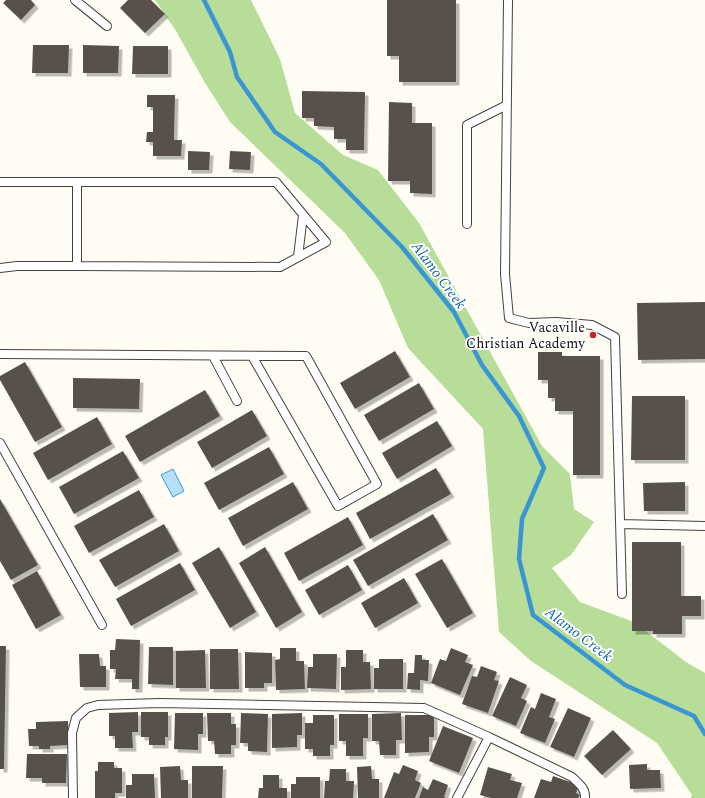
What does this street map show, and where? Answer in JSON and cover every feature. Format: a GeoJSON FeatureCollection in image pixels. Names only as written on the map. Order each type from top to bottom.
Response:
{"type":"FeatureCollection","features":[{"type":"Feature","properties":{"kind":"lane"},"geometry":{"type":"LineString","coordinates":[[75,0],[107,26]]}},
{"type":"Feature","properties":{"kind":"lane"},"geometry":{"type":"LineString","coordinates":[[508,0],[505,274],[509,318],[529,323],[556,322],[592,325],[615,337],[622,594]]}},
{"type":"Feature","properties":{"kind":"lane"},"geometry":{"type":"LineString","coordinates":[[467,224],[467,125],[507,105]]}},
{"type":"Feature","properties":{"kind":"lane"},"geometry":{"type":"LineString","coordinates":[[0,182],[276,182],[326,242],[280,267],[77,266],[0,268]]}},
{"type":"Feature","properties":{"kind":"lane"},"geometry":{"type":"LineString","coordinates":[[77,182],[77,266]]}},
{"type":"Feature","properties":{"kind":"lane"},"geometry":{"type":"LineString","coordinates":[[298,257],[303,215]]}},
{"type":"Feature","properties":{"kind":"lane"},"geometry":{"type":"LineString","coordinates":[[0,354],[306,356],[377,484],[338,506],[252,356]]}},
{"type":"Feature","properties":{"kind":"lane"},"geometry":{"type":"LineString","coordinates":[[213,356],[238,401]]}},
{"type":"Feature","properties":{"kind":"lane"},"geometry":{"type":"LineString","coordinates":[[0,443],[102,625]]}},
{"type":"Feature","properties":{"kind":"lane"},"geometry":{"type":"LineString","coordinates":[[620,524],[705,526]]}},
{"type":"Feature","properties":{"kind":"lane"},"geometry":{"type":"LineString","coordinates":[[73,798],[72,733],[76,718],[87,708],[98,705],[159,703],[424,708],[490,737],[572,777],[582,786],[586,794],[585,798]]}},
{"type":"Feature","properties":{"kind":"lane"},"geometry":{"type":"LineString","coordinates":[[457,798],[490,737]]}},
{"type":"Feature","properties":{"kind":"green space"},"geometry":{"type":"Polygon","coordinates":[[[155,0],[251,0],[280,59],[295,113],[343,155],[378,170],[419,223],[542,446],[570,474],[574,509],[594,522],[571,555],[552,568],[580,602],[634,622],[686,662],[705,673],[705,798],[691,798],[692,795],[657,743],[531,661],[499,632],[483,429],[408,348],[379,280],[345,233],[230,122],[205,83],[176,31],[155,0]]]}},
{"type":"Feature","properties":{"kind":"water"},"geometry":{"type":"Polygon","coordinates":[[[173,469],[184,491],[173,497],[161,475],[173,469]]]}},
{"type":"Feature","properties":{"kind":"building"},"geometry":{"type":"Polygon","coordinates":[[[6,0],[31,0],[35,5],[21,20],[3,3],[6,0]]]}},
{"type":"Feature","properties":{"kind":"building"},"geometry":{"type":"Polygon","coordinates":[[[128,0],[151,0],[165,14],[145,33],[120,8],[128,0]]]}},
{"type":"Feature","properties":{"kind":"building"},"geometry":{"type":"Polygon","coordinates":[[[387,0],[456,0],[456,82],[399,82],[399,56],[387,56],[387,0]]]}},
{"type":"Feature","properties":{"kind":"building"},"geometry":{"type":"Polygon","coordinates":[[[33,45],[69,45],[68,73],[32,73],[33,45]]]}},
{"type":"Feature","properties":{"kind":"building"},"geometry":{"type":"Polygon","coordinates":[[[83,45],[119,46],[118,73],[83,73],[83,45]]]}},
{"type":"Feature","properties":{"kind":"building"},"geometry":{"type":"Polygon","coordinates":[[[133,46],[168,46],[168,74],[132,74],[133,46]]]}},
{"type":"Feature","properties":{"kind":"building"},"geometry":{"type":"Polygon","coordinates":[[[302,91],[365,92],[364,150],[346,150],[346,139],[334,139],[334,127],[314,126],[314,118],[302,118],[302,91]]]}},
{"type":"Feature","properties":{"kind":"building"},"geometry":{"type":"Polygon","coordinates":[[[147,95],[175,95],[174,140],[182,140],[181,156],[153,156],[153,142],[146,142],[147,132],[153,132],[153,107],[147,107],[147,95]]]}},
{"type":"Feature","properties":{"kind":"building"},"geometry":{"type":"Polygon","coordinates":[[[389,102],[412,103],[412,123],[432,123],[432,194],[410,193],[410,181],[388,181],[389,102]]]}},
{"type":"Feature","properties":{"kind":"building"},"geometry":{"type":"Polygon","coordinates":[[[188,151],[210,152],[209,170],[188,170],[188,151]]]}},
{"type":"Feature","properties":{"kind":"building"},"geometry":{"type":"Polygon","coordinates":[[[230,151],[251,152],[250,170],[229,169],[230,151]]]}},
{"type":"Feature","properties":{"kind":"building"},"geometry":{"type":"Polygon","coordinates":[[[705,302],[705,359],[638,360],[637,303],[705,302]]]}},
{"type":"Feature","properties":{"kind":"building"},"geometry":{"type":"Polygon","coordinates":[[[395,351],[410,377],[355,409],[340,383],[395,351]]]}},
{"type":"Feature","properties":{"kind":"building"},"geometry":{"type":"Polygon","coordinates":[[[538,352],[562,352],[562,356],[600,356],[600,475],[573,475],[573,411],[555,411],[555,398],[548,398],[548,380],[538,380],[538,352]]]}},
{"type":"Feature","properties":{"kind":"building"},"geometry":{"type":"Polygon","coordinates":[[[25,362],[62,427],[35,442],[0,380],[0,376],[25,362]]]}},
{"type":"Feature","properties":{"kind":"building"},"geometry":{"type":"Polygon","coordinates":[[[73,378],[140,379],[139,409],[73,408],[73,378]]]}},
{"type":"Feature","properties":{"kind":"building"},"geometry":{"type":"Polygon","coordinates":[[[419,383],[434,409],[379,441],[364,415],[419,383]]]}},
{"type":"Feature","properties":{"kind":"building"},"geometry":{"type":"Polygon","coordinates":[[[205,390],[220,416],[140,462],[125,436],[205,390]]]}},
{"type":"Feature","properties":{"kind":"building"},"geometry":{"type":"Polygon","coordinates":[[[632,396],[685,396],[685,460],[631,460],[632,396]]]}},
{"type":"Feature","properties":{"kind":"building"},"geometry":{"type":"Polygon","coordinates":[[[252,410],[267,436],[212,468],[197,442],[252,410]]]}},
{"type":"Feature","properties":{"kind":"building"},"geometry":{"type":"Polygon","coordinates":[[[97,417],[112,444],[48,480],[33,453],[97,417]]]}},
{"type":"Feature","properties":{"kind":"building"},"geometry":{"type":"Polygon","coordinates":[[[437,421],[452,446],[397,479],[382,453],[437,421]]]}},
{"type":"Feature","properties":{"kind":"building"},"geometry":{"type":"Polygon","coordinates":[[[269,447],[284,474],[219,510],[204,483],[269,447]]]}},
{"type":"Feature","properties":{"kind":"building"},"geometry":{"type":"Polygon","coordinates":[[[123,451],[139,478],[74,514],[59,487],[123,451]]]}},
{"type":"Feature","properties":{"kind":"building"},"geometry":{"type":"Polygon","coordinates":[[[436,468],[451,494],[370,539],[356,513],[436,468]]]}},
{"type":"Feature","properties":{"kind":"building"},"geometry":{"type":"Polygon","coordinates":[[[293,482],[308,509],[243,546],[228,518],[293,482]]]}},
{"type":"Feature","properties":{"kind":"building"},"geometry":{"type":"Polygon","coordinates":[[[685,482],[685,511],[644,511],[643,483],[685,482]]]}},
{"type":"Feature","properties":{"kind":"building"},"geometry":{"type":"Polygon","coordinates":[[[139,490],[154,517],[89,553],[74,526],[139,490]]]}},
{"type":"Feature","properties":{"kind":"building"},"geometry":{"type":"Polygon","coordinates":[[[0,499],[38,565],[11,580],[0,561],[0,499]]]}},
{"type":"Feature","properties":{"kind":"building"},"geometry":{"type":"Polygon","coordinates":[[[433,514],[448,540],[368,586],[353,560],[433,514]]]}},
{"type":"Feature","properties":{"kind":"building"},"geometry":{"type":"Polygon","coordinates":[[[348,517],[363,545],[299,581],[284,553],[348,517]]]}},
{"type":"Feature","properties":{"kind":"building"},"geometry":{"type":"Polygon","coordinates":[[[164,524],[179,551],[115,587],[99,560],[164,524]]]}},
{"type":"Feature","properties":{"kind":"building"},"geometry":{"type":"Polygon","coordinates":[[[632,542],[681,542],[681,596],[701,596],[701,616],[682,616],[682,634],[653,634],[653,631],[632,631],[632,542]]]}},
{"type":"Feature","properties":{"kind":"building"},"geometry":{"type":"Polygon","coordinates":[[[219,547],[256,612],[230,628],[192,563],[219,547]]]}},
{"type":"Feature","properties":{"kind":"building"},"geometry":{"type":"Polygon","coordinates":[[[265,547],[302,612],[276,628],[239,563],[265,547]]]}},
{"type":"Feature","properties":{"kind":"building"},"geometry":{"type":"Polygon","coordinates":[[[442,559],[473,613],[447,628],[415,574],[442,559]]]}},
{"type":"Feature","properties":{"kind":"building"},"geometry":{"type":"Polygon","coordinates":[[[180,563],[195,590],[131,626],[116,599],[180,563]]]}},
{"type":"Feature","properties":{"kind":"building"},"geometry":{"type":"Polygon","coordinates":[[[348,565],[362,590],[319,615],[305,590],[348,565]]]}},
{"type":"Feature","properties":{"kind":"building"},"geometry":{"type":"Polygon","coordinates":[[[37,571],[61,615],[36,629],[12,585],[37,571]]]}},
{"type":"Feature","properties":{"kind":"building"},"geometry":{"type":"Polygon","coordinates":[[[404,578],[418,603],[375,628],[361,603],[404,578]]]}},
{"type":"Feature","properties":{"kind":"building"},"geometry":{"type":"Polygon","coordinates":[[[116,639],[140,640],[139,689],[132,689],[132,679],[115,679],[116,669],[110,669],[110,650],[115,650],[116,639]]]}},
{"type":"Feature","properties":{"kind":"building"},"geometry":{"type":"Polygon","coordinates":[[[0,646],[6,646],[4,769],[0,769],[0,646]]]}},
{"type":"Feature","properties":{"kind":"building"},"geometry":{"type":"Polygon","coordinates":[[[149,647],[173,647],[173,685],[148,684],[149,647]]]}},
{"type":"Feature","properties":{"kind":"building"},"geometry":{"type":"Polygon","coordinates":[[[280,648],[296,648],[296,661],[304,661],[305,689],[276,690],[275,660],[280,659],[280,648]]]}},
{"type":"Feature","properties":{"kind":"building"},"geometry":{"type":"Polygon","coordinates":[[[451,648],[468,655],[465,662],[473,665],[460,695],[431,683],[440,659],[446,661],[451,648]]]}},
{"type":"Feature","properties":{"kind":"building"},"geometry":{"type":"Polygon","coordinates":[[[210,649],[238,649],[239,689],[210,689],[210,649]]]}},
{"type":"Feature","properties":{"kind":"building"},"geometry":{"type":"Polygon","coordinates":[[[205,650],[206,688],[176,688],[176,651],[205,650]]]}},
{"type":"Feature","properties":{"kind":"building"},"geometry":{"type":"Polygon","coordinates":[[[346,650],[363,650],[363,662],[370,662],[371,689],[341,690],[341,667],[346,667],[346,650]]]}},
{"type":"Feature","properties":{"kind":"building"},"geometry":{"type":"Polygon","coordinates":[[[245,652],[272,653],[272,683],[264,683],[264,688],[245,688],[245,652]]]}},
{"type":"Feature","properties":{"kind":"building"},"geometry":{"type":"Polygon","coordinates":[[[79,654],[99,654],[100,666],[106,666],[106,687],[80,687],[79,654]]]}},
{"type":"Feature","properties":{"kind":"building"},"geometry":{"type":"Polygon","coordinates":[[[313,654],[337,654],[336,689],[307,688],[308,667],[313,667],[313,654]]]}},
{"type":"Feature","properties":{"kind":"building"},"geometry":{"type":"Polygon","coordinates":[[[415,655],[422,655],[422,660],[429,660],[428,681],[420,680],[420,690],[407,689],[408,673],[414,673],[415,655]]]}},
{"type":"Feature","properties":{"kind":"building"},"geometry":{"type":"Polygon","coordinates":[[[379,659],[403,659],[403,689],[374,689],[374,668],[379,668],[379,659]]]}},
{"type":"Feature","properties":{"kind":"building"},"geometry":{"type":"Polygon","coordinates":[[[481,666],[497,672],[494,680],[499,681],[488,713],[462,704],[472,676],[477,677],[481,666]]]}},
{"type":"Feature","properties":{"kind":"building"},"geometry":{"type":"Polygon","coordinates":[[[510,677],[527,685],[521,698],[527,701],[516,726],[492,716],[510,677]]]}},
{"type":"Feature","properties":{"kind":"building"},"geometry":{"type":"Polygon","coordinates":[[[541,693],[556,699],[549,717],[555,719],[545,743],[520,733],[531,707],[535,709],[541,693]]]}},
{"type":"Feature","properties":{"kind":"building"},"geometry":{"type":"Polygon","coordinates":[[[568,708],[591,718],[574,757],[550,747],[568,708]]]}},
{"type":"Feature","properties":{"kind":"building"},"geometry":{"type":"Polygon","coordinates":[[[138,712],[138,732],[132,732],[133,748],[115,748],[115,736],[109,736],[109,713],[138,712]]]}},
{"type":"Feature","properties":{"kind":"building"},"geometry":{"type":"Polygon","coordinates":[[[141,712],[168,712],[168,737],[165,737],[165,745],[149,745],[149,737],[141,737],[141,712]]]}},
{"type":"Feature","properties":{"kind":"building"},"geometry":{"type":"Polygon","coordinates":[[[175,713],[203,713],[203,734],[198,734],[198,750],[174,749],[175,713]]]}},
{"type":"Feature","properties":{"kind":"building"},"geometry":{"type":"Polygon","coordinates":[[[207,713],[231,713],[231,724],[236,724],[236,745],[231,745],[231,754],[215,754],[214,741],[208,741],[207,713]]]}},
{"type":"Feature","properties":{"kind":"building"},"geometry":{"type":"Polygon","coordinates":[[[241,713],[268,714],[267,752],[248,751],[248,743],[240,743],[241,713]]]}},
{"type":"Feature","properties":{"kind":"building"},"geometry":{"type":"Polygon","coordinates":[[[302,713],[302,735],[297,735],[297,747],[272,748],[272,714],[302,713]]]}},
{"type":"Feature","properties":{"kind":"building"},"geometry":{"type":"Polygon","coordinates":[[[401,713],[402,740],[396,740],[396,755],[380,755],[379,741],[372,741],[372,714],[401,713]]]}},
{"type":"Feature","properties":{"kind":"building"},"geometry":{"type":"Polygon","coordinates":[[[339,714],[368,714],[368,738],[363,738],[363,756],[346,756],[346,741],[339,741],[339,714]]]}},
{"type":"Feature","properties":{"kind":"building"},"geometry":{"type":"Polygon","coordinates":[[[313,715],[334,715],[334,745],[330,745],[330,756],[313,756],[313,749],[305,749],[305,723],[313,723],[313,715]]]}},
{"type":"Feature","properties":{"kind":"building"},"geometry":{"type":"Polygon","coordinates":[[[405,715],[434,715],[434,737],[429,737],[429,752],[405,753],[405,715]]]}},
{"type":"Feature","properties":{"kind":"building"},"geometry":{"type":"Polygon","coordinates":[[[68,721],[68,745],[50,746],[50,749],[39,749],[39,746],[29,746],[28,729],[36,729],[36,722],[68,721]]]}},
{"type":"Feature","properties":{"kind":"building"},"geometry":{"type":"Polygon","coordinates":[[[443,726],[473,738],[459,773],[429,761],[443,726]]]}},
{"type":"Feature","properties":{"kind":"building"},"geometry":{"type":"Polygon","coordinates":[[[613,730],[631,749],[602,775],[584,756],[613,730]]]}},
{"type":"Feature","properties":{"kind":"building"},"geometry":{"type":"Polygon","coordinates":[[[27,754],[67,754],[66,783],[42,783],[42,778],[26,778],[27,754]]]}},
{"type":"Feature","properties":{"kind":"building"},"geometry":{"type":"Polygon","coordinates":[[[98,762],[114,762],[114,768],[122,768],[122,793],[115,793],[115,798],[95,798],[95,771],[98,771],[98,762]]]}},
{"type":"Feature","properties":{"kind":"building"},"geometry":{"type":"Polygon","coordinates":[[[647,764],[647,770],[660,770],[661,788],[630,789],[629,765],[647,764]]]}},
{"type":"Feature","properties":{"kind":"building"},"geometry":{"type":"Polygon","coordinates":[[[403,765],[418,771],[415,780],[421,783],[415,798],[384,798],[394,772],[399,774],[403,765]]]}},
{"type":"Feature","properties":{"kind":"building"},"geometry":{"type":"Polygon","coordinates":[[[180,766],[181,780],[188,780],[188,798],[161,798],[160,767],[180,766]]]}},
{"type":"Feature","properties":{"kind":"building"},"geometry":{"type":"Polygon","coordinates":[[[192,766],[223,766],[222,798],[192,798],[192,766]]]}},
{"type":"Feature","properties":{"kind":"building"},"geometry":{"type":"Polygon","coordinates":[[[371,766],[372,779],[379,779],[379,798],[358,798],[357,767],[371,766]]]}},
{"type":"Feature","properties":{"kind":"building"},"geometry":{"type":"Polygon","coordinates":[[[488,767],[512,774],[510,780],[522,783],[517,798],[491,798],[480,795],[488,767]]]}},
{"type":"Feature","properties":{"kind":"building"},"geometry":{"type":"Polygon","coordinates":[[[330,769],[346,769],[346,781],[354,781],[353,798],[324,798],[325,781],[329,781],[330,769]]]}},
{"type":"Feature","properties":{"kind":"building"},"geometry":{"type":"Polygon","coordinates":[[[132,774],[154,774],[155,798],[126,798],[126,785],[132,785],[132,774]]]}},
{"type":"Feature","properties":{"kind":"building"},"geometry":{"type":"Polygon","coordinates":[[[263,775],[279,775],[279,788],[287,788],[287,798],[258,798],[259,788],[263,788],[263,775]]]}},
{"type":"Feature","properties":{"kind":"building"},"geometry":{"type":"Polygon","coordinates":[[[553,776],[579,785],[576,793],[580,795],[578,798],[534,798],[541,779],[551,782],[553,776]]]}},
{"type":"Feature","properties":{"kind":"building"},"geometry":{"type":"Polygon","coordinates":[[[296,777],[320,777],[320,798],[291,798],[291,784],[296,784],[296,777]]]}},
{"type":"Feature","properties":{"kind":"building"},"geometry":{"type":"Polygon","coordinates":[[[433,779],[448,785],[444,797],[446,798],[419,798],[423,787],[428,790],[433,779]]]}},
{"type":"Feature","properties":{"kind":"waterway","name":"Alamo Creek"},"geometry":{"type":"LineString","coordinates":[[204,0],[230,52],[237,77],[275,132],[321,164],[402,247],[454,312],[482,365],[519,416],[544,468],[522,519],[519,559],[533,615],[625,685],[694,716],[705,734]]}},
{"type":"Feature","properties":{"kind":"place","name":"Vacaville Christian Academy"},"geometry":{"type":"Point","coordinates":[593,335]}}]}
